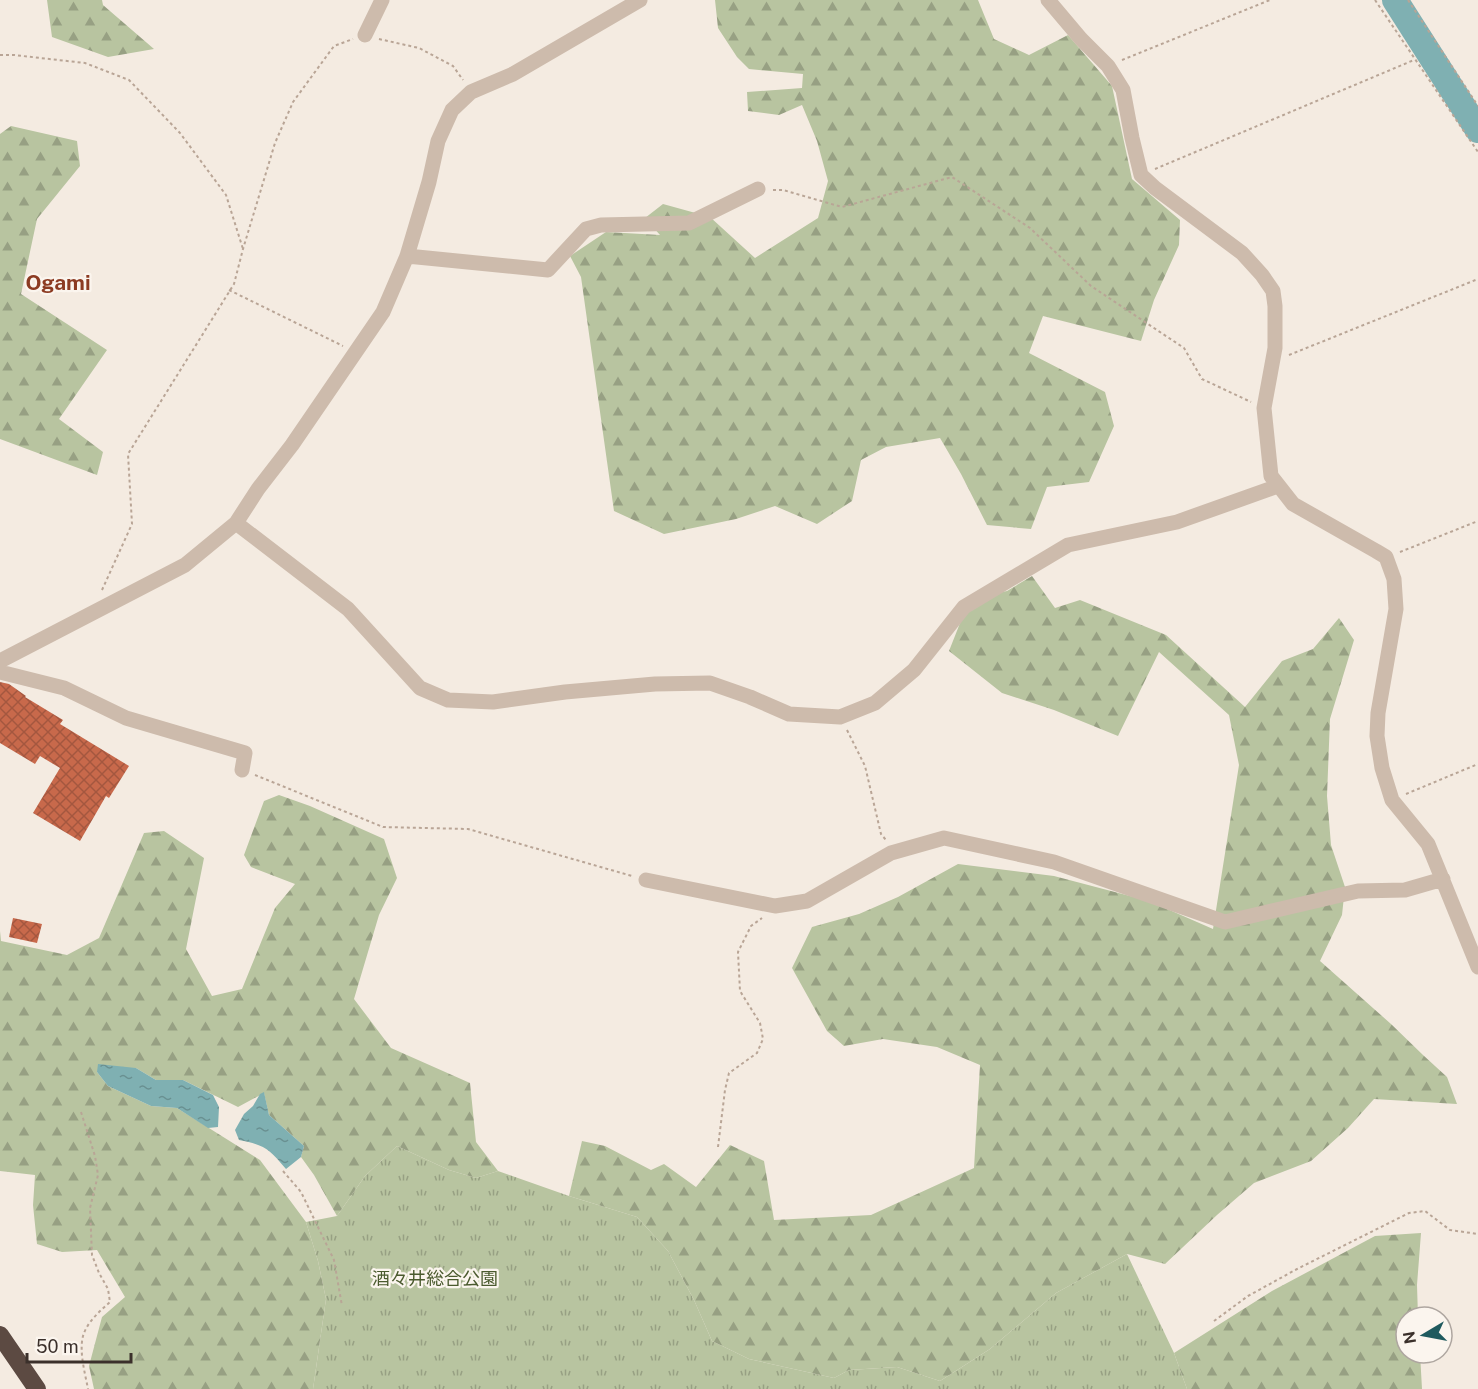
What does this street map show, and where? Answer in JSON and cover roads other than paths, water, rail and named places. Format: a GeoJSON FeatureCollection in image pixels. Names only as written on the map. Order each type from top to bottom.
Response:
{"type":"FeatureCollection","features":[{"type":"Feature","properties":{"kind":"highway"},"geometry":{"type":"LineString","coordinates":[[0,1335],[37,1389]]}},
{"type":"Feature","properties":{"kind":"street"},"geometry":{"type":"LineString","coordinates":[[365,35],[382,0]]}},
{"type":"Feature","properties":{"kind":"street"},"geometry":{"type":"LineString","coordinates":[[0,661],[185,565],[236,523],[383,312],[407,256],[429,182],[438,141],[452,110],[471,92],[513,74],[640,0]]}},
{"type":"Feature","properties":{"kind":"street"},"geometry":{"type":"LineString","coordinates":[[1048,0],[1081,39],[1108,66],[1123,90],[1141,175],[1242,253],[1273,291],[1275,348],[1264,408],[1271,476],[1293,504],[1386,557],[1394,579],[1396,609],[1378,713],[1377,736],[1382,768],[1392,800],[1428,844],[1478,967]]}},
{"type":"Feature","properties":{"kind":"street"},"geometry":{"type":"LineString","coordinates":[[407,256],[548,270],[586,229],[601,225],[689,223],[758,189]]}},
{"type":"Feature","properties":{"kind":"street"},"geometry":{"type":"LineString","coordinates":[[236,523],[348,609],[420,688],[448,700],[493,702],[565,692],[655,684],[710,684],[750,697],[789,714],[840,717],[876,703],[914,670],[964,607],[1068,545],[1177,522],[1278,486]]}},
{"type":"Feature","properties":{"kind":"street"},"geometry":{"type":"LineString","coordinates":[[0,672],[64,688],[126,718],[245,753],[242,770]]}},
{"type":"Feature","properties":{"kind":"street"},"geometry":{"type":"LineString","coordinates":[[646,880],[775,906],[807,901],[891,853],[944,838],[1054,862],[1226,922],[1358,891],[1405,890],[1443,879]]}},
{"type":"Feature","properties":{"kind":"water"},"geometry":{"type":"Polygon","coordinates":[[[98,1064],[136,1068],[156,1080],[183,1080],[213,1095],[219,1107],[218,1127],[208,1128],[177,1108],[151,1106],[108,1086],[97,1072],[98,1064]]]}},
{"type":"Feature","properties":{"kind":"water"},"geometry":{"type":"Polygon","coordinates":[[[264,1092],[269,1115],[304,1146],[301,1157],[286,1169],[266,1149],[239,1140],[235,1130],[244,1114],[264,1092]]]}},
{"type":"Feature","properties":{"kind":"waterway"},"geometry":{"type":"LineString","coordinates":[[1395,0],[1478,130]]}},
{"type":"Feature","properties":{"kind":"district","name":"Ogami"},"geometry":{"type":"Point","coordinates":[58,283]}},
{"type":"Feature","properties":{"kind":"park label","name":"酒々井総合公園"},"geometry":{"type":"Point","coordinates":[435,1279]}}]}
